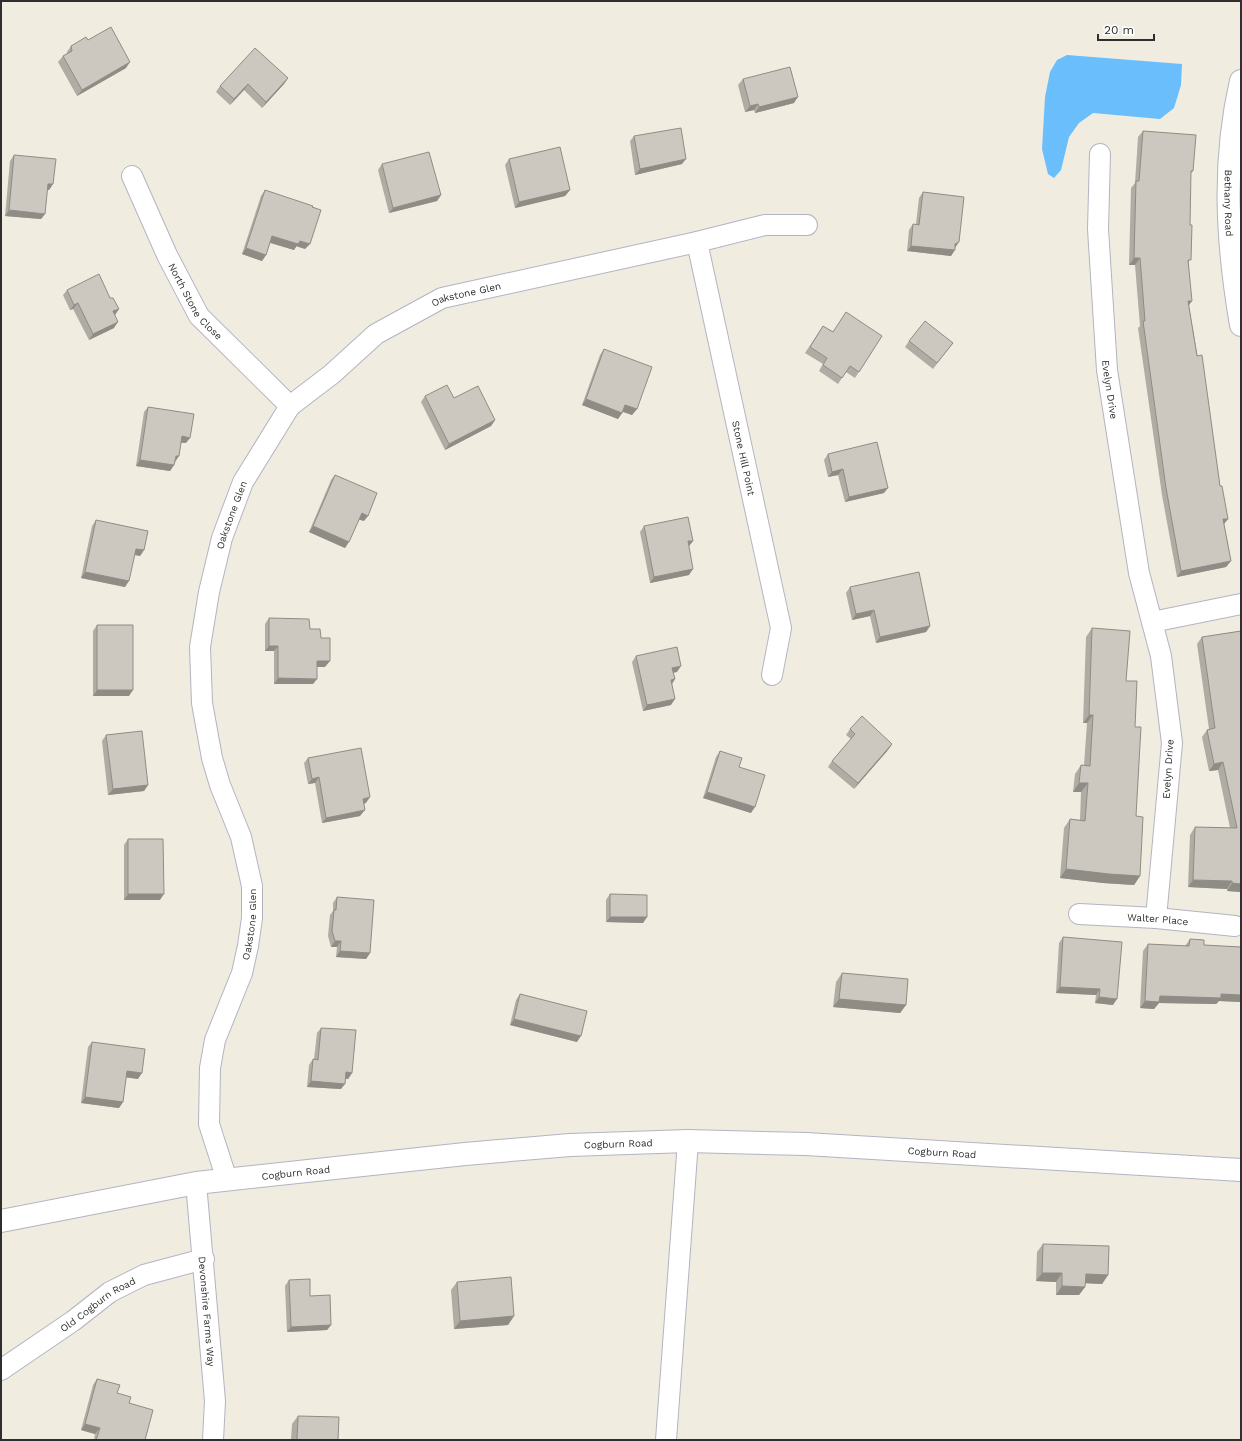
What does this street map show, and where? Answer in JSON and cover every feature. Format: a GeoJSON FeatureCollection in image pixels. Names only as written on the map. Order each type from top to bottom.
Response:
{"type":"FeatureCollection","features":[{"type":"Feature","properties":{"kind":"street","name":"Bethany Road"},"geometry":{"type":"LineString","coordinates":[[1241,81],[1232,138],[1228,210],[1232,272],[1241,326]]}},
{"type":"Feature","properties":{"kind":"street","name":"Evelyn Drive"},"geometry":{"type":"LineString","coordinates":[[1100,154],[1098,229],[1107,370],[1139,573],[1162,656],[1172,743],[1156,918]]}},
{"type":"Feature","properties":{"kind":"street","name":"North Stone Close"},"geometry":{"type":"LineString","coordinates":[[132,176],[167,255],[199,316],[290,406]]}},
{"type":"Feature","properties":{"kind":"street","name":"Oakstone Glen"},"geometry":{"type":"LineString","coordinates":[[227,1180],[209,1124],[210,1068],[215,1040],[242,973],[252,918],[252,886],[241,837],[220,785],[212,758],[202,703],[200,648],[209,592],[222,538],[243,482],[290,406],[332,374],[376,334],[442,298],[697,242],[765,224],[807,225]]}},
{"type":"Feature","properties":{"kind":"street","name":"Stone Hill Point"},"geometry":{"type":"LineString","coordinates":[[697,242],[781,628],[772,675]]}},
{"type":"Feature","properties":{"kind":"street"},"geometry":{"type":"LineString","coordinates":[[1152,622],[1241,604]]}},
{"type":"Feature","properties":{"kind":"street","name":"Walter Place"},"geometry":{"type":"LineString","coordinates":[[1079,914],[1156,918],[1236,926]]}},
{"type":"Feature","properties":{"kind":"street"},"geometry":{"type":"LineString","coordinates":[[666,1440],[688,1140]]}},
{"type":"Feature","properties":{"kind":"street","name":"Cogburn Road"},"geometry":{"type":"LineString","coordinates":[[1,1221],[196,1183],[465,1154],[570,1145],[688,1140],[814,1144],[1241,1170]]}},
{"type":"Feature","properties":{"kind":"street","name":"Devonshire Farms Way"},"geometry":{"type":"LineString","coordinates":[[196,1183],[204,1259],[215,1401],[213,1440]]}},
{"type":"Feature","properties":{"kind":"street","name":"Old Cogburn Road"},"geometry":{"type":"LineString","coordinates":[[1,1370],[73,1321],[110,1292],[144,1275],[204,1259]]}},
{"type":"Feature","properties":{"kind":"water"},"geometry":{"type":"Polygon","coordinates":[[[1067,55],[1182,64],[1181,85],[1174,108],[1160,119],[1093,113],[1079,123],[1069,137],[1061,170],[1054,178],[1048,174],[1042,149],[1045,97],[1050,72],[1057,60],[1067,55]]]}},
{"type":"Feature","properties":{"kind":"building"},"geometry":{"type":"Polygon","coordinates":[[[111,27],[130,62],[82,90],[63,56],[72,51],[71,46],[86,37],[88,40],[111,27]]]}},
{"type":"Feature","properties":{"kind":"building"},"geometry":{"type":"Polygon","coordinates":[[[255,48],[288,78],[266,102],[248,84],[234,99],[220,86],[255,48]]]}},
{"type":"Feature","properties":{"kind":"building"},"geometry":{"type":"Polygon","coordinates":[[[790,67],[798,97],[759,107],[758,104],[750,106],[743,79],[790,67]]]}},
{"type":"Feature","properties":{"kind":"building"},"geometry":{"type":"Polygon","coordinates":[[[681,128],[686,159],[640,169],[634,136],[681,128]]]}},
{"type":"Feature","properties":{"kind":"building"},"geometry":{"type":"Polygon","coordinates":[[[1143,131],[1196,135],[1193,171],[1191,171],[1191,260],[1188,260],[1192,301],[1188,301],[1197,356],[1202,355],[1220,486],[1222,486],[1228,519],[1223,519],[1231,561],[1181,571],[1166,488],[1143,321],[1145,321],[1140,258],[1134,258],[1136,181],[1139,181],[1143,131]]]}},
{"type":"Feature","properties":{"kind":"building"},"geometry":{"type":"Polygon","coordinates":[[[560,147],[570,190],[519,202],[509,159],[560,147]]]}},
{"type":"Feature","properties":{"kind":"building"},"geometry":{"type":"Polygon","coordinates":[[[429,152],[441,195],[393,208],[382,164],[429,152]]]}},
{"type":"Feature","properties":{"kind":"building"},"geometry":{"type":"Polygon","coordinates":[[[14,155],[56,159],[53,184],[48,184],[45,214],[9,210],[14,155]]]}},
{"type":"Feature","properties":{"kind":"building"},"geometry":{"type":"Polygon","coordinates":[[[265,190],[321,210],[310,244],[300,241],[298,244],[272,236],[266,255],[246,248],[265,190]]]}},
{"type":"Feature","properties":{"kind":"building"},"geometry":{"type":"Polygon","coordinates":[[[923,192],[964,197],[959,242],[955,244],[955,250],[911,246],[913,224],[919,225],[923,192]]]}},
{"type":"Feature","properties":{"kind":"building"},"geometry":{"type":"Polygon","coordinates":[[[99,274],[110,298],[113,298],[119,309],[113,311],[118,322],[93,334],[78,303],[74,305],[67,290],[99,274]]]}},
{"type":"Feature","properties":{"kind":"building"},"geometry":{"type":"Polygon","coordinates":[[[846,312],[882,336],[859,372],[850,366],[842,378],[823,365],[827,358],[810,347],[823,326],[833,332],[846,312]]]}},
{"type":"Feature","properties":{"kind":"building"},"geometry":{"type":"Polygon","coordinates":[[[925,321],[953,343],[937,363],[909,341],[925,321]]]}},
{"type":"Feature","properties":{"kind":"building"},"geometry":{"type":"Polygon","coordinates":[[[604,349],[652,367],[637,409],[625,405],[622,413],[586,399],[604,349]]]}},
{"type":"Feature","properties":{"kind":"building"},"geometry":{"type":"Polygon","coordinates":[[[447,385],[454,398],[478,386],[495,420],[449,444],[425,396],[447,385]]]}},
{"type":"Feature","properties":{"kind":"building"},"geometry":{"type":"Polygon","coordinates":[[[148,407],[194,414],[190,438],[182,436],[179,456],[176,456],[174,465],[140,460],[148,407]]]}},
{"type":"Feature","properties":{"kind":"building"},"geometry":{"type":"Polygon","coordinates":[[[877,442],[888,488],[849,497],[843,469],[832,472],[828,454],[877,442]]]}},
{"type":"Feature","properties":{"kind":"building"},"geometry":{"type":"Polygon","coordinates":[[[335,475],[377,493],[368,516],[362,513],[349,542],[313,526],[335,475]]]}},
{"type":"Feature","properties":{"kind":"building"},"geometry":{"type":"Polygon","coordinates":[[[688,517],[693,541],[688,541],[693,569],[654,577],[644,526],[688,517]]]}},
{"type":"Feature","properties":{"kind":"building"},"geometry":{"type":"Polygon","coordinates":[[[96,520],[148,531],[144,550],[136,549],[129,581],[85,572],[96,520]]]}},
{"type":"Feature","properties":{"kind":"building"},"geometry":{"type":"Polygon","coordinates":[[[919,572],[930,626],[880,637],[874,610],[856,614],[850,587],[919,572]]]}},
{"type":"Feature","properties":{"kind":"building"},"geometry":{"type":"Polygon","coordinates":[[[269,618],[309,619],[310,629],[320,629],[321,638],[330,638],[330,661],[317,661],[317,679],[278,678],[278,646],[269,646],[269,618]]]}},
{"type":"Feature","properties":{"kind":"building"},"geometry":{"type":"Polygon","coordinates":[[[97,625],[133,625],[133,690],[97,690],[97,625]]]}},
{"type":"Feature","properties":{"kind":"building"},"geometry":{"type":"Polygon","coordinates":[[[1092,628],[1130,631],[1126,681],[1137,681],[1135,727],[1141,727],[1136,816],[1143,817],[1140,876],[1066,869],[1070,819],[1085,821],[1088,783],[1079,783],[1081,765],[1090,766],[1093,715],[1089,715],[1092,628]]]}},
{"type":"Feature","properties":{"kind":"building"},"geometry":{"type":"Polygon","coordinates":[[[1241,631],[1241,884],[1232,883],[1232,881],[1193,880],[1195,827],[1237,828],[1223,762],[1214,764],[1207,730],[1215,728],[1202,637],[1241,631]]]}},
{"type":"Feature","properties":{"kind":"building"},"geometry":{"type":"Polygon","coordinates":[[[677,647],[681,666],[672,668],[675,679],[671,680],[675,699],[647,705],[636,656],[677,647]]]}},
{"type":"Feature","properties":{"kind":"building"},"geometry":{"type":"Polygon","coordinates":[[[862,716],[892,744],[858,783],[832,761],[855,734],[850,729],[862,716]]]}},
{"type":"Feature","properties":{"kind":"building"},"geometry":{"type":"Polygon","coordinates":[[[142,731],[148,785],[113,789],[106,735],[142,731]]]}},
{"type":"Feature","properties":{"kind":"building"},"geometry":{"type":"Polygon","coordinates":[[[361,748],[370,797],[363,799],[365,810],[326,818],[319,777],[312,779],[308,758],[361,748]]]}},
{"type":"Feature","properties":{"kind":"building"},"geometry":{"type":"Polygon","coordinates":[[[720,751],[742,758],[739,767],[765,775],[755,807],[707,792],[720,751]]]}},
{"type":"Feature","properties":{"kind":"building"},"geometry":{"type":"Polygon","coordinates":[[[128,839],[163,839],[164,894],[128,894],[128,839]]]}},
{"type":"Feature","properties":{"kind":"building"},"geometry":{"type":"Polygon","coordinates":[[[610,894],[647,895],[647,917],[610,917],[610,894]]]}},
{"type":"Feature","properties":{"kind":"building"},"geometry":{"type":"Polygon","coordinates":[[[337,897],[374,900],[370,953],[340,951],[341,941],[335,941],[332,931],[337,897]]]}},
{"type":"Feature","properties":{"kind":"building"},"geometry":{"type":"Polygon","coordinates":[[[1063,937],[1122,942],[1117,999],[1099,997],[1100,989],[1060,987],[1063,937]]]}},
{"type":"Feature","properties":{"kind":"building"},"geometry":{"type":"Polygon","coordinates":[[[1190,939],[1204,940],[1204,945],[1241,947],[1241,995],[1221,994],[1221,998],[1160,996],[1159,1002],[1145,1001],[1148,944],[1189,946],[1190,939]]]}},
{"type":"Feature","properties":{"kind":"building"},"geometry":{"type":"Polygon","coordinates":[[[842,973],[908,979],[906,1005],[839,999],[842,973]]]}},
{"type":"Feature","properties":{"kind":"building"},"geometry":{"type":"Polygon","coordinates":[[[520,994],[587,1011],[581,1036],[514,1019],[520,994]]]}},
{"type":"Feature","properties":{"kind":"building"},"geometry":{"type":"Polygon","coordinates":[[[321,1028],[356,1030],[352,1073],[346,1072],[345,1084],[311,1081],[313,1059],[318,1060],[321,1028]]]}},
{"type":"Feature","properties":{"kind":"building"},"geometry":{"type":"Polygon","coordinates":[[[92,1042],[145,1049],[142,1073],[127,1071],[123,1102],[85,1097],[92,1042]]]}},
{"type":"Feature","properties":{"kind":"building"},"geometry":{"type":"Polygon","coordinates":[[[1043,1244],[1109,1246],[1108,1275],[1086,1274],[1085,1287],[1062,1286],[1062,1273],[1042,1273],[1043,1244]]]}},
{"type":"Feature","properties":{"kind":"building"},"geometry":{"type":"Polygon","coordinates":[[[511,1277],[514,1316],[460,1321],[457,1282],[511,1277]]]}},
{"type":"Feature","properties":{"kind":"building"},"geometry":{"type":"Polygon","coordinates":[[[310,1279],[310,1296],[330,1295],[331,1325],[291,1327],[289,1280],[310,1279]]]}},
{"type":"Feature","properties":{"kind":"building"},"geometry":{"type":"Polygon","coordinates":[[[97,1379],[120,1385],[117,1393],[131,1397],[129,1403],[153,1410],[145,1440],[96,1440],[100,1428],[85,1424],[97,1379]]]}},
{"type":"Feature","properties":{"kind":"building"},"geometry":{"type":"Polygon","coordinates":[[[298,1416],[339,1417],[338,1440],[297,1440],[298,1416]]]}}]}
